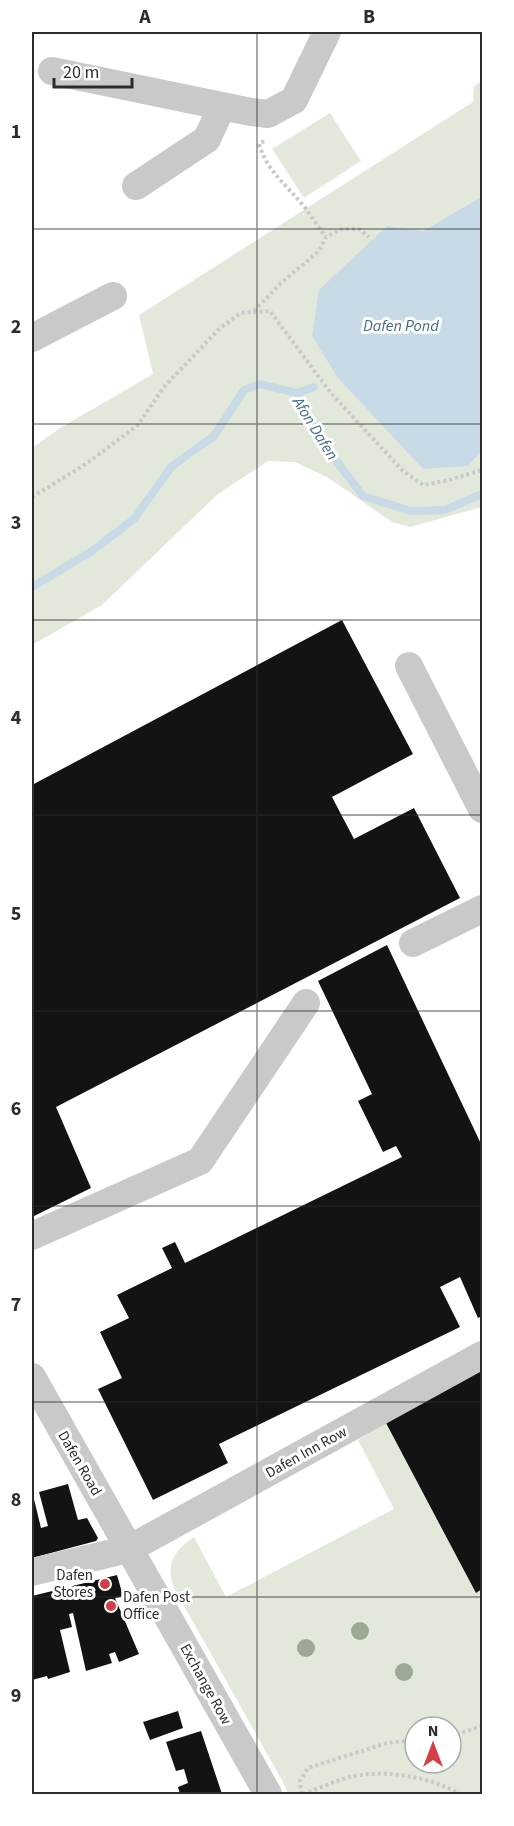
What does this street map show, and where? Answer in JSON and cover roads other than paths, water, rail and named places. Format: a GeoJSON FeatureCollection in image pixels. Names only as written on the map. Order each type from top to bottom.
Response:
{"type":"FeatureCollection","features":[{"type":"Feature","properties":{"kind":"street"},"geometry":{"type":"LineString","coordinates":[[52,71],[268,114],[294,100],[327,32]]}},
{"type":"Feature","properties":{"kind":"street"},"geometry":{"type":"LineString","coordinates":[[136,186],[207,139],[222,106]]}},
{"type":"Feature","properties":{"kind":"street"},"geometry":{"type":"LineString","coordinates":[[32,338],[114,296]]}},
{"type":"Feature","properties":{"kind":"street"},"geometry":{"type":"LineString","coordinates":[[409,666],[483,809]]}},
{"type":"Feature","properties":{"kind":"street"},"geometry":{"type":"LineString","coordinates":[[413,943],[483,909]]}},
{"type":"Feature","properties":{"kind":"street"},"geometry":{"type":"LineString","coordinates":[[32,1236],[201,1161],[306,1003]]}},
{"type":"Feature","properties":{"kind":"street","name":"Dafen Inn Row"},"geometry":{"type":"LineString","coordinates":[[32,1572],[129,1549],[483,1355]]}},
{"type":"Feature","properties":{"kind":"street","name":"Dafen Road"},"geometry":{"type":"LineString","coordinates":[[32,1377],[129,1549]]}},
{"type":"Feature","properties":{"kind":"street","name":"Exchange Row"},"geometry":{"type":"LineString","coordinates":[[129,1549],[265,1793]]}},
{"type":"Feature","properties":{"kind":"water","name":"Dafen Pond"},"geometry":{"type":"Polygon","coordinates":[[[482,196],[482,451],[468,466],[423,469],[338,378],[312,336],[319,290],[387,226],[423,231],[482,196]]]}},
{"type":"Feature","properties":{"kind":"waterway","name":"Afon Dafen"},"geometry":{"type":"LineString","coordinates":[[32,587],[92,551],[134,519],[172,466],[214,436],[244,390],[259,384],[297,393]]}},
{"type":"Feature","properties":{"kind":"waterway"},"geometry":{"type":"LineString","coordinates":[[297,393],[314,387]]}},
{"type":"Feature","properties":{"kind":"waterway","name":"Afon Dafen"},"geometry":{"type":"LineString","coordinates":[[297,393],[319,438],[363,496],[411,511],[445,510],[482,494]]}},
{"type":"Feature","properties":{"kind":"place","name":"Dafen Stores"},"geometry":{"type":"Point","coordinates":[105,1584]}},
{"type":"Feature","properties":{"kind":"place","name":"Dafen Post Office"},"geometry":{"type":"Point","coordinates":[111,1606]}}]}
